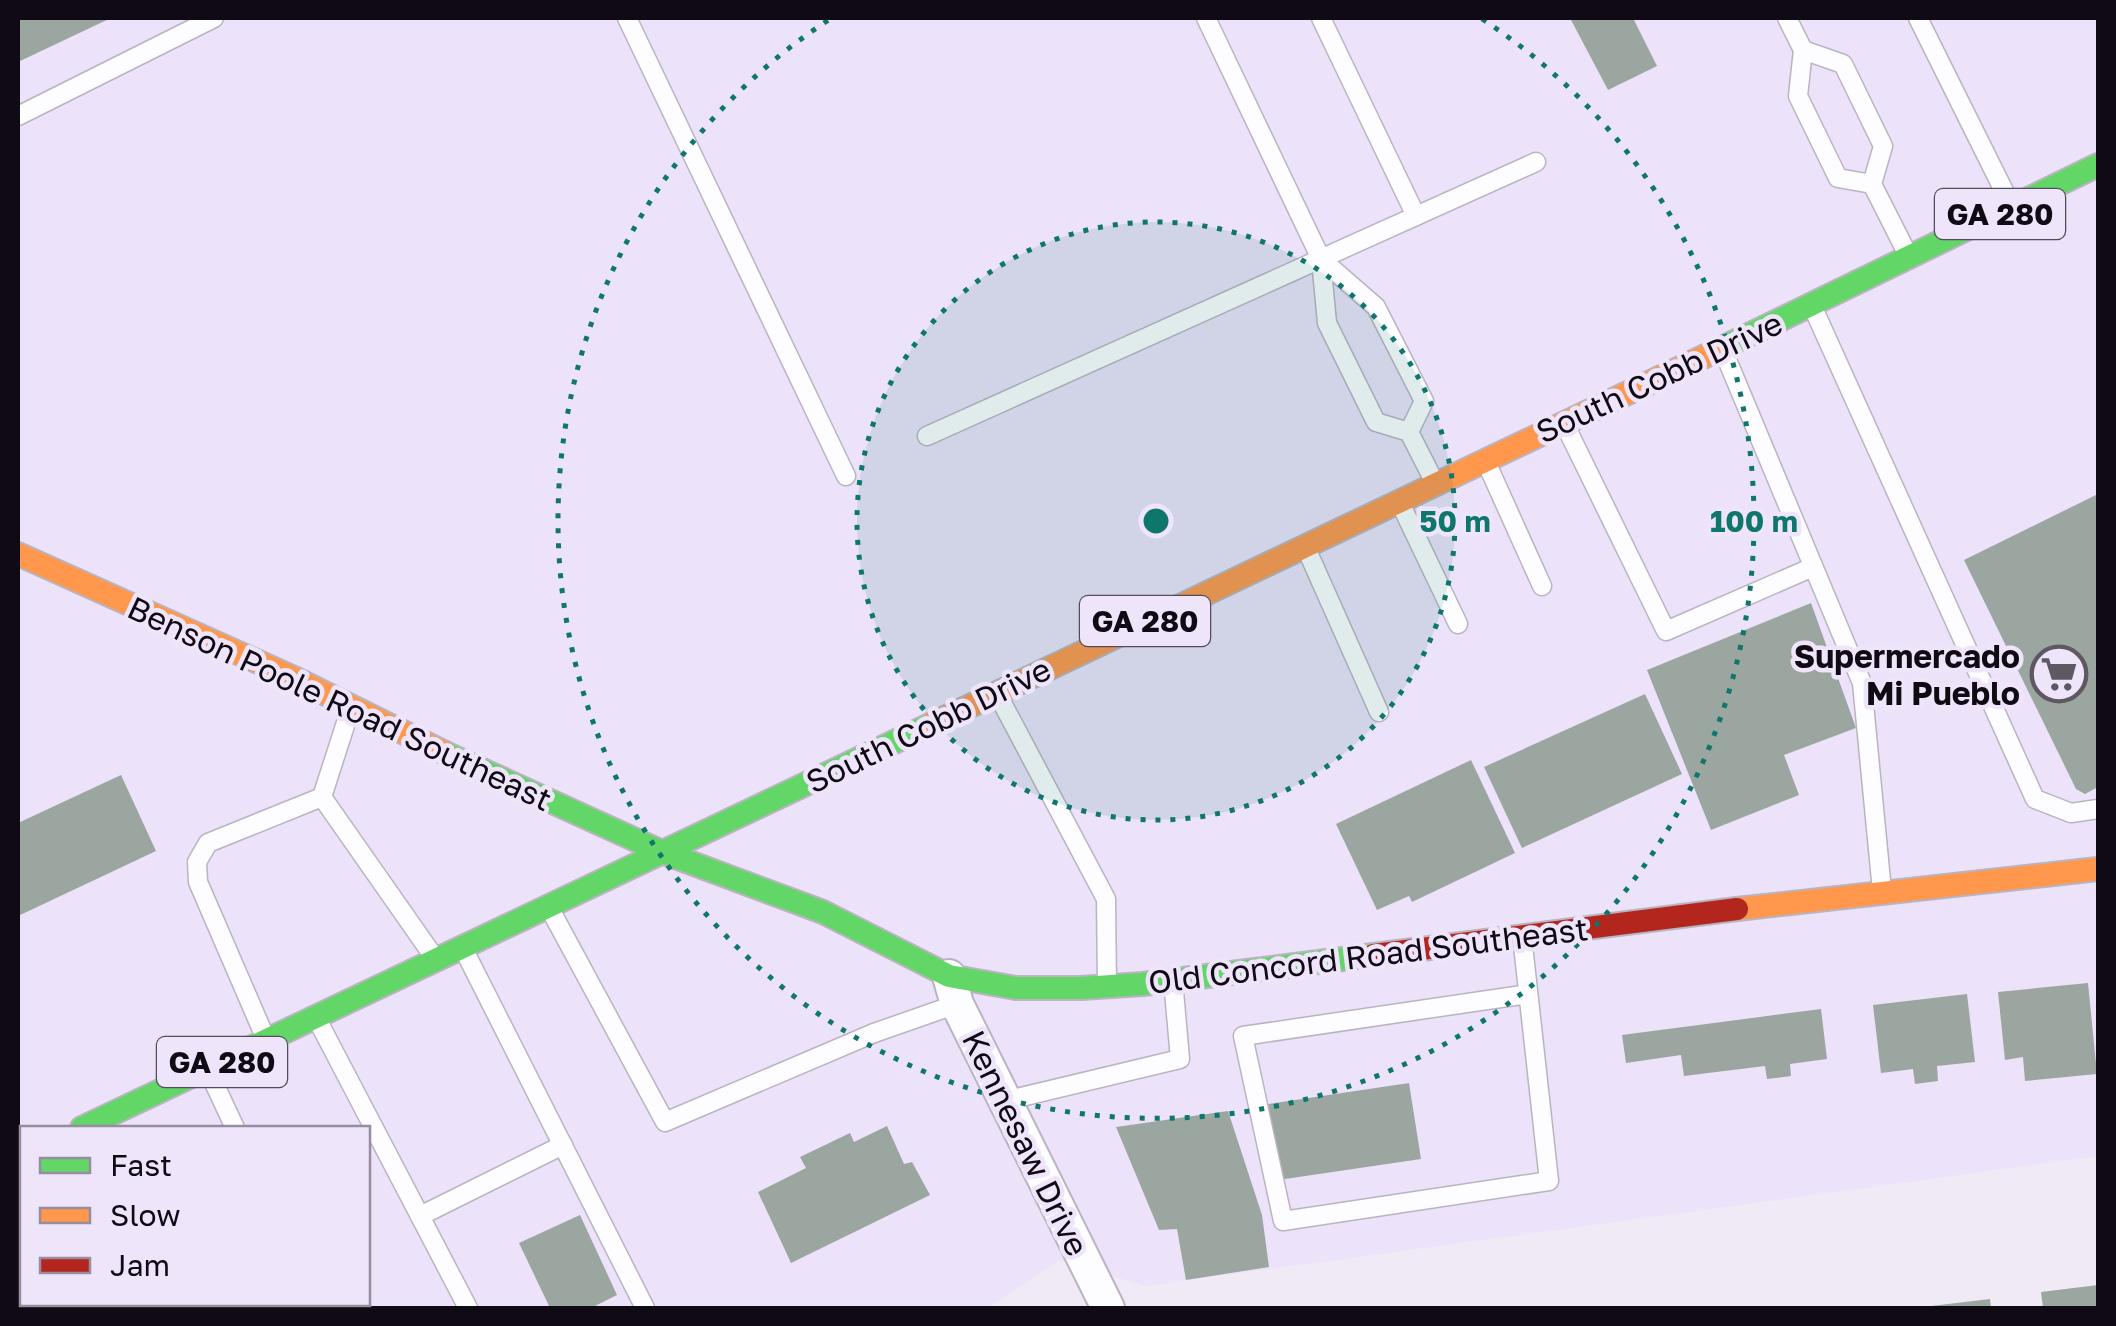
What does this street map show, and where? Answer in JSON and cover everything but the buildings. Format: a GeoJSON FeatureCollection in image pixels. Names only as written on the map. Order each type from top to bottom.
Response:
{"type":"FeatureCollection","features":[{"type":"Feature","properties":{"kind":"main road","name":"South Cobb Drive"},"geometry":{"type":"LineString","coordinates":[[86,1126],[318,1019],[2098,165]]}},
{"type":"Feature","properties":{"kind":"main road","name":"Benson Poole Road Southeast"},"geometry":{"type":"LineString","coordinates":[[18,554],[351,706],[523,791],[662,852]]}},
{"type":"Feature","properties":{"kind":"main road","name":"Old Concord Road Southeast"},"geometry":{"type":"LineString","coordinates":[[662,852],[824,912],[953,990],[1107,986],[1173,979],[2098,868]]}},
{"type":"Feature","properties":{"kind":"street","name":"Kennesaw Drive"},"geometry":{"type":"LineString","coordinates":[[953,990],[1108,1308]]}},
{"type":"Feature","properties":{"kind":"lane"},"geometry":{"type":"LineString","coordinates":[[18,116],[214,18]]}},
{"type":"Feature","properties":{"kind":"lane"},"geometry":{"type":"LineString","coordinates":[[627,18],[846,476]]}},
{"type":"Feature","properties":{"kind":"lane"},"geometry":{"type":"LineString","coordinates":[[1206,18],[1321,259],[1328,323],[1376,422],[1409,432],[1435,484]]}},
{"type":"Feature","properties":{"kind":"lane"},"geometry":{"type":"LineString","coordinates":[[1320,18],[1416,216]]}},
{"type":"Feature","properties":{"kind":"lane"},"geometry":{"type":"LineString","coordinates":[[1787,18],[1803,50],[1798,96],[1838,178],[1872,184]]}},
{"type":"Feature","properties":{"kind":"lane"},"geometry":{"type":"LineString","coordinates":[[1918,18],[2012,208]]}},
{"type":"Feature","properties":{"kind":"lane"},"geometry":{"type":"LineString","coordinates":[[1803,50],[1843,64],[1882,146],[1872,184],[1910,258]]}},
{"type":"Feature","properties":{"kind":"lane"},"geometry":{"type":"LineString","coordinates":[[927,436],[1536,162]]}},
{"type":"Feature","properties":{"kind":"lane"},"geometry":{"type":"LineString","coordinates":[[1321,259],[1376,307],[1424,400],[1409,432]]}},
{"type":"Feature","properties":{"kind":"lane"},"geometry":{"type":"LineString","coordinates":[[1812,305],[2035,799],[2072,813],[2098,810]]}},
{"type":"Feature","properties":{"kind":"lane"},"geometry":{"type":"LineString","coordinates":[[1722,347],[1862,682],[1882,891]]}},
{"type":"Feature","properties":{"kind":"lane"},"geometry":{"type":"LineString","coordinates":[[1564,422],[1666,631],[1813,566]]}},
{"type":"Feature","properties":{"kind":"lane"},"geometry":{"type":"LineString","coordinates":[[1484,459],[1542,586]]}},
{"type":"Feature","properties":{"kind":"lane"},"geometry":{"type":"LineString","coordinates":[[1399,500],[1458,624]]}},
{"type":"Feature","properties":{"kind":"lane"},"geometry":{"type":"LineString","coordinates":[[1304,545],[1379,712]]}},
{"type":"Feature","properties":{"kind":"lane"},"geometry":{"type":"LineString","coordinates":[[996,692],[1106,899],[1107,986]]}},
{"type":"Feature","properties":{"kind":"lane"},"geometry":{"type":"LineString","coordinates":[[322,797],[351,706]]}},
{"type":"Feature","properties":{"kind":"lane"},"geometry":{"type":"LineString","coordinates":[[322,797],[436,960]]}},
{"type":"Feature","properties":{"kind":"lane"},"geometry":{"type":"LineString","coordinates":[[268,1042],[198,882],[198,862],[208,843],[232,830],[322,797]]}},
{"type":"Feature","properties":{"kind":"lane"},"geometry":{"type":"LineString","coordinates":[[548,906],[666,1122],[874,1032],[953,990]]}},
{"type":"Feature","properties":{"kind":"lane"},"geometry":{"type":"LineString","coordinates":[[1522,936],[1549,1180],[1284,1221],[1244,1036],[1528,994]]}},
{"type":"Feature","properties":{"kind":"lane"},"geometry":{"type":"LineString","coordinates":[[463,947],[645,1308]]}},
{"type":"Feature","properties":{"kind":"lane"},"geometry":{"type":"LineString","coordinates":[[1004,1101],[1180,1059],[1173,979]]}},
{"type":"Feature","properties":{"kind":"lane"},"geometry":{"type":"LineString","coordinates":[[318,1019],[468,1308]]}},
{"type":"Feature","properties":{"kind":"lane"},"geometry":{"type":"LineString","coordinates":[[207,1069],[235,1126]]}},
{"type":"Feature","properties":{"kind":"lane"},"geometry":{"type":"LineString","coordinates":[[420,1216],[563,1146]]}},
{"type":"Feature","properties":{"kind":"shaded area"},"geometry":{"type":"Polygon","coordinates":[[[18,18],[2098,18],[2098,1156],[1145,1286],[1059,1260],[987,1308],[18,1308],[18,18]]]}},
{"type":"Feature","properties":{"kind":"traffic: fast"},"geometry":{"type":"LineString","coordinates":[[1720,349],[2098,165]]}},
{"type":"Feature","properties":{"kind":"traffic: fast"},"geometry":{"type":"LineString","coordinates":[[86,1126],[932,724]]}},
{"type":"Feature","properties":{"kind":"traffic: fast"},"geometry":{"type":"LineString","coordinates":[[445,753],[662,852],[823,912],[949,976],[1016,988],[1081,988],[1374,955]]}},
{"type":"Feature","properties":{"kind":"traffic: slow"},"geometry":{"type":"LineString","coordinates":[[932,724],[1720,349]]}},
{"type":"Feature","properties":{"kind":"traffic: slow"},"geometry":{"type":"LineString","coordinates":[[18,554],[294,678],[445,753]]}},
{"type":"Feature","properties":{"kind":"traffic: slow"},"geometry":{"type":"LineString","coordinates":[[1737,909],[2098,869]]}},
{"type":"Feature","properties":{"kind":"traffic: jam"},"geometry":{"type":"LineString","coordinates":[[1374,955],[1737,909]]}},
{"type":"Feature","properties":{"kind":"place","name":"Supermercado Mi Pueblo"},"geometry":{"type":"Point","coordinates":[2059,674]}}]}
